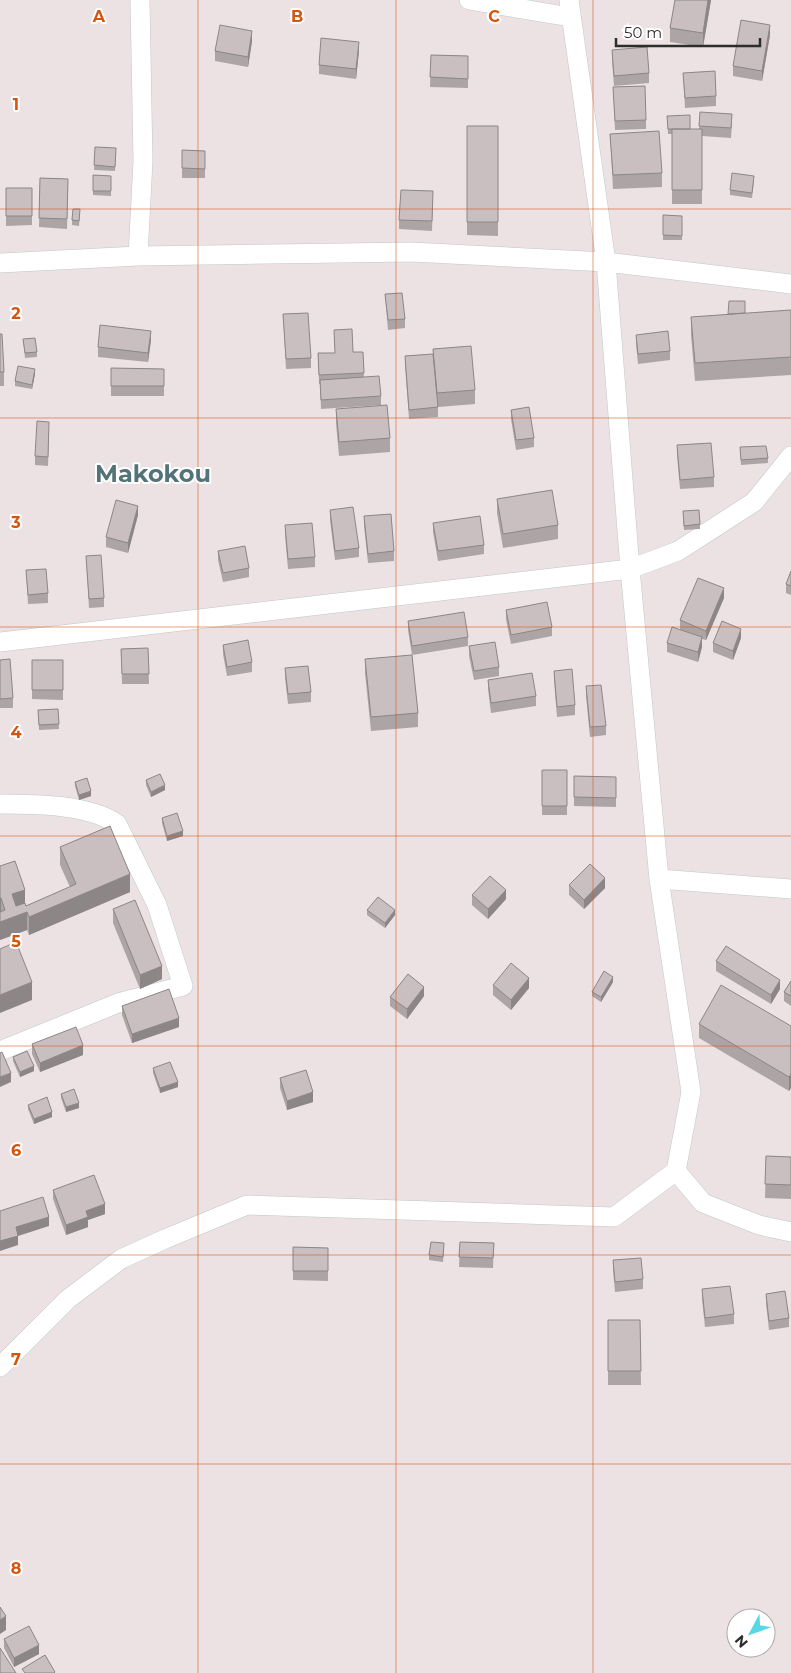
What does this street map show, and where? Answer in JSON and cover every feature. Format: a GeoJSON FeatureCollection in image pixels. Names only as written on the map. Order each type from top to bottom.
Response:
{"type":"FeatureCollection","features":[{"type":"Feature","properties":{"kind":"street"},"geometry":{"type":"LineString","coordinates":[[138,256],[143,161],[140,0]]}},
{"type":"Feature","properties":{"kind":"street"},"geometry":{"type":"LineString","coordinates":[[0,1367],[68,1299],[121,1259],[247,1205],[614,1217],[676,1171],[691,1092],[659,879],[630,569],[606,262],[570,8],[469,0]]}},
{"type":"Feature","properties":{"kind":"street"},"geometry":{"type":"LineString","coordinates":[[0,263],[138,256],[411,252],[606,262],[791,284]]}},
{"type":"Feature","properties":{"kind":"street"},"geometry":{"type":"LineString","coordinates":[[0,642],[630,569],[678,551],[754,502],[791,456]]}},
{"type":"Feature","properties":{"kind":"street"},"geometry":{"type":"LineString","coordinates":[[0,804],[48,805],[99,815],[117,824],[157,905],[183,986],[118,1002],[0,1051]]}},
{"type":"Feature","properties":{"kind":"street"},"geometry":{"type":"LineString","coordinates":[[659,879],[791,889]]}},
{"type":"Feature","properties":{"kind":"street"},"geometry":{"type":"LineString","coordinates":[[676,1171],[703,1203],[759,1225],[791,1232]]}},
{"type":"Feature","properties":{"kind":"building"},"geometry":{"type":"Polygon","coordinates":[[[675,0],[708,0],[703,33],[670,28],[675,0]]]}},
{"type":"Feature","properties":{"kind":"building"},"geometry":{"type":"Polygon","coordinates":[[[741,20],[770,25],[762,71],[733,66],[741,20]]]}},
{"type":"Feature","properties":{"kind":"building"},"geometry":{"type":"Polygon","coordinates":[[[220,25],[252,31],[248,57],[215,51],[220,25]]]}},
{"type":"Feature","properties":{"kind":"building"},"geometry":{"type":"Polygon","coordinates":[[[321,38],[359,42],[356,69],[319,65],[321,38]]]}},
{"type":"Feature","properties":{"kind":"building"},"geometry":{"type":"Polygon","coordinates":[[[647,47],[649,73],[614,76],[612,50],[647,47]]]}},
{"type":"Feature","properties":{"kind":"building"},"geometry":{"type":"Polygon","coordinates":[[[431,55],[468,56],[468,79],[430,77],[431,55]]]}},
{"type":"Feature","properties":{"kind":"building"},"geometry":{"type":"Polygon","coordinates":[[[715,71],[716,96],[685,98],[683,73],[715,71]]]}},
{"type":"Feature","properties":{"kind":"building"},"geometry":{"type":"Polygon","coordinates":[[[645,86],[646,120],[615,121],[613,87],[645,86]]]}},
{"type":"Feature","properties":{"kind":"building"},"geometry":{"type":"Polygon","coordinates":[[[700,112],[732,114],[731,128],[699,126],[700,112]]]}},
{"type":"Feature","properties":{"kind":"building"},"geometry":{"type":"Polygon","coordinates":[[[690,115],[690,129],[668,129],[667,116],[690,115]]]}},
{"type":"Feature","properties":{"kind":"building"},"geometry":{"type":"Polygon","coordinates":[[[467,126],[498,126],[498,222],[467,222],[467,126]]]}},
{"type":"Feature","properties":{"kind":"building"},"geometry":{"type":"Polygon","coordinates":[[[672,129],[702,129],[702,190],[672,190],[672,129]]]}},
{"type":"Feature","properties":{"kind":"building"},"geometry":{"type":"Polygon","coordinates":[[[659,131],[662,173],[613,175],[610,134],[659,131]]]}},
{"type":"Feature","properties":{"kind":"building"},"geometry":{"type":"Polygon","coordinates":[[[95,147],[116,148],[115,167],[94,165],[95,147]]]}},
{"type":"Feature","properties":{"kind":"building"},"geometry":{"type":"Polygon","coordinates":[[[182,150],[205,151],[205,169],[182,168],[182,150]]]}},
{"type":"Feature","properties":{"kind":"building"},"geometry":{"type":"Polygon","coordinates":[[[732,173],[754,176],[752,193],[730,190],[732,173]]]}},
{"type":"Feature","properties":{"kind":"building"},"geometry":{"type":"Polygon","coordinates":[[[93,175],[111,176],[111,191],[93,191],[93,175]]]}},
{"type":"Feature","properties":{"kind":"building"},"geometry":{"type":"Polygon","coordinates":[[[40,178],[68,179],[67,219],[39,218],[40,178]]]}},
{"type":"Feature","properties":{"kind":"building"},"geometry":{"type":"Polygon","coordinates":[[[6,188],[32,188],[32,216],[6,216],[6,188]]]}},
{"type":"Feature","properties":{"kind":"building"},"geometry":{"type":"Polygon","coordinates":[[[401,190],[433,191],[432,221],[399,220],[401,190]]]}},
{"type":"Feature","properties":{"kind":"building"},"geometry":{"type":"Polygon","coordinates":[[[73,209],[80,209],[79,221],[72,220],[73,209]]]}},
{"type":"Feature","properties":{"kind":"building"},"geometry":{"type":"Polygon","coordinates":[[[663,215],[682,216],[682,236],[663,235],[663,215]]]}},
{"type":"Feature","properties":{"kind":"building"},"geometry":{"type":"Polygon","coordinates":[[[402,293],[405,319],[388,320],[385,294],[402,293]]]}},
{"type":"Feature","properties":{"kind":"building"},"geometry":{"type":"Polygon","coordinates":[[[729,301],[745,301],[745,313],[728,314],[729,301]]]}},
{"type":"Feature","properties":{"kind":"building"},"geometry":{"type":"Polygon","coordinates":[[[791,310],[791,357],[695,363],[691,317],[791,310]]]}},
{"type":"Feature","properties":{"kind":"building"},"geometry":{"type":"Polygon","coordinates":[[[308,313],[311,358],[286,359],[283,314],[308,313]]]}},
{"type":"Feature","properties":{"kind":"building"},"geometry":{"type":"Polygon","coordinates":[[[100,325],[151,331],[148,353],[98,347],[100,325]]]}},
{"type":"Feature","properties":{"kind":"building"},"geometry":{"type":"Polygon","coordinates":[[[352,329],[353,352],[363,352],[364,373],[319,375],[318,353],[335,353],[334,330],[352,329]]]}},
{"type":"Feature","properties":{"kind":"building"},"geometry":{"type":"Polygon","coordinates":[[[668,331],[670,351],[638,354],[636,335],[668,331]]]}},
{"type":"Feature","properties":{"kind":"building"},"geometry":{"type":"Polygon","coordinates":[[[0,334],[2,334],[4,372],[0,372],[0,334]]]}},
{"type":"Feature","properties":{"kind":"building"},"geometry":{"type":"Polygon","coordinates":[[[35,338],[37,352],[25,353],[23,339],[35,338]]]}},
{"type":"Feature","properties":{"kind":"building"},"geometry":{"type":"Polygon","coordinates":[[[471,346],[475,390],[437,393],[433,349],[471,346]]]}},
{"type":"Feature","properties":{"kind":"building"},"geometry":{"type":"Polygon","coordinates":[[[433,354],[438,407],[409,410],[405,356],[433,354]]]}},
{"type":"Feature","properties":{"kind":"building"},"geometry":{"type":"Polygon","coordinates":[[[18,366],[35,369],[32,385],[15,381],[18,366]]]}},
{"type":"Feature","properties":{"kind":"building"},"geometry":{"type":"Polygon","coordinates":[[[111,368],[164,369],[164,386],[111,386],[111,368]]]}},
{"type":"Feature","properties":{"kind":"building"},"geometry":{"type":"Polygon","coordinates":[[[379,376],[381,396],[321,400],[320,380],[379,376]]]}},
{"type":"Feature","properties":{"kind":"building"},"geometry":{"type":"Polygon","coordinates":[[[387,405],[390,438],[339,442],[336,409],[387,405]]]}},
{"type":"Feature","properties":{"kind":"building"},"geometry":{"type":"Polygon","coordinates":[[[529,407],[534,438],[516,440],[511,410],[529,407]]]}},
{"type":"Feature","properties":{"kind":"building"},"geometry":{"type":"Polygon","coordinates":[[[37,421],[49,422],[48,457],[35,456],[37,421]]]}},
{"type":"Feature","properties":{"kind":"building"},"geometry":{"type":"Polygon","coordinates":[[[711,443],[714,477],[680,480],[677,445],[711,443]]]}},
{"type":"Feature","properties":{"kind":"building"},"geometry":{"type":"Polygon","coordinates":[[[766,446],[768,458],[741,460],[740,447],[766,446]]]}},
{"type":"Feature","properties":{"kind":"building"},"geometry":{"type":"Polygon","coordinates":[[[552,490],[558,525],[503,534],[497,499],[552,490]]]}},
{"type":"Feature","properties":{"kind":"building"},"geometry":{"type":"Polygon","coordinates":[[[116,500],[138,506],[128,543],[106,537],[116,500]]]}},
{"type":"Feature","properties":{"kind":"building"},"geometry":{"type":"Polygon","coordinates":[[[353,507],[359,548],[335,551],[330,510],[353,507]]]}},
{"type":"Feature","properties":{"kind":"building"},"geometry":{"type":"Polygon","coordinates":[[[699,510],[700,524],[684,526],[683,511],[699,510]]]}},
{"type":"Feature","properties":{"kind":"building"},"geometry":{"type":"Polygon","coordinates":[[[391,514],[394,551],[368,554],[364,516],[391,514]]]}},
{"type":"Feature","properties":{"kind":"building"},"geometry":{"type":"Polygon","coordinates":[[[480,516],[484,545],[438,551],[433,523],[480,516]]]}},
{"type":"Feature","properties":{"kind":"building"},"geometry":{"type":"Polygon","coordinates":[[[312,523],[315,557],[288,559],[285,525],[312,523]]]}},
{"type":"Feature","properties":{"kind":"building"},"geometry":{"type":"Polygon","coordinates":[[[245,546],[249,568],[223,573],[218,551],[245,546]]]}},
{"type":"Feature","properties":{"kind":"building"},"geometry":{"type":"Polygon","coordinates":[[[101,555],[104,598],[89,599],[86,556],[101,555]]]}},
{"type":"Feature","properties":{"kind":"building"},"geometry":{"type":"Polygon","coordinates":[[[46,569],[48,593],[28,595],[26,570],[46,569]]]}},
{"type":"Feature","properties":{"kind":"building"},"geometry":{"type":"Polygon","coordinates":[[[791,571],[791,586],[786,584],[791,571]]]}},
{"type":"Feature","properties":{"kind":"building"},"geometry":{"type":"Polygon","coordinates":[[[698,578],[724,588],[706,631],[680,620],[698,578]]]}},
{"type":"Feature","properties":{"kind":"building"},"geometry":{"type":"Polygon","coordinates":[[[547,602],[552,627],[511,635],[506,610],[547,602]]]}},
{"type":"Feature","properties":{"kind":"building"},"geometry":{"type":"Polygon","coordinates":[[[464,612],[468,637],[412,646],[408,621],[464,612]]]}},
{"type":"Feature","properties":{"kind":"building"},"geometry":{"type":"Polygon","coordinates":[[[722,621],[741,629],[733,651],[713,643],[722,621]]]}},
{"type":"Feature","properties":{"kind":"building"},"geometry":{"type":"Polygon","coordinates":[[[672,627],[702,637],[698,652],[667,643],[672,627]]]}},
{"type":"Feature","properties":{"kind":"building"},"geometry":{"type":"Polygon","coordinates":[[[248,640],[252,662],[227,667],[223,645],[248,640]]]}},
{"type":"Feature","properties":{"kind":"building"},"geometry":{"type":"Polygon","coordinates":[[[495,642],[499,667],[474,671],[469,646],[495,642]]]}},
{"type":"Feature","properties":{"kind":"building"},"geometry":{"type":"Polygon","coordinates":[[[148,648],[149,674],[122,674],[121,649],[148,648]]]}},
{"type":"Feature","properties":{"kind":"building"},"geometry":{"type":"Polygon","coordinates":[[[412,655],[418,713],[371,717],[365,659],[412,655]]]}},
{"type":"Feature","properties":{"kind":"building"},"geometry":{"type":"Polygon","coordinates":[[[10,659],[13,698],[0,699],[0,660],[10,659]]]}},
{"type":"Feature","properties":{"kind":"building"},"geometry":{"type":"Polygon","coordinates":[[[32,660],[63,660],[63,690],[32,690],[32,660]]]}},
{"type":"Feature","properties":{"kind":"building"},"geometry":{"type":"Polygon","coordinates":[[[308,666],[311,692],[288,694],[285,668],[308,666]]]}},
{"type":"Feature","properties":{"kind":"building"},"geometry":{"type":"Polygon","coordinates":[[[572,669],[575,705],[557,707],[554,671],[572,669]]]}},
{"type":"Feature","properties":{"kind":"building"},"geometry":{"type":"Polygon","coordinates":[[[532,673],[536,696],[491,703],[488,680],[532,673]]]}},
{"type":"Feature","properties":{"kind":"building"},"geometry":{"type":"Polygon","coordinates":[[[601,685],[606,726],[590,727],[586,686],[601,685]]]}},
{"type":"Feature","properties":{"kind":"building"},"geometry":{"type":"Polygon","coordinates":[[[58,709],[59,724],[39,725],[38,710],[58,709]]]}},
{"type":"Feature","properties":{"kind":"building"},"geometry":{"type":"Polygon","coordinates":[[[542,770],[567,770],[567,806],[542,806],[542,770]]]}},
{"type":"Feature","properties":{"kind":"building"},"geometry":{"type":"Polygon","coordinates":[[[160,774],[165,785],[151,792],[146,780],[160,774]]]}},
{"type":"Feature","properties":{"kind":"building"},"geometry":{"type":"Polygon","coordinates":[[[574,776],[616,777],[616,798],[574,797],[574,776]]]}},
{"type":"Feature","properties":{"kind":"building"},"geometry":{"type":"Polygon","coordinates":[[[87,778],[91,791],[79,795],[75,782],[87,778]]]}},
{"type":"Feature","properties":{"kind":"building"},"geometry":{"type":"Polygon","coordinates":[[[177,813],[183,831],[167,836],[162,818],[177,813]]]}},
{"type":"Feature","properties":{"kind":"building"},"geometry":{"type":"Polygon","coordinates":[[[110,826],[130,874],[29,917],[27,912],[0,922],[0,912],[5,910],[0,898],[0,866],[15,861],[25,890],[12,894],[16,906],[25,903],[26,906],[76,884],[60,847],[110,826]]]}},
{"type":"Feature","properties":{"kind":"building"},"geometry":{"type":"Polygon","coordinates":[[[590,864],[605,878],[584,900],[569,885],[590,864]]]}},
{"type":"Feature","properties":{"kind":"building"},"geometry":{"type":"Polygon","coordinates":[[[490,876],[506,890],[488,909],[472,895],[490,876]]]}},
{"type":"Feature","properties":{"kind":"building"},"geometry":{"type":"Polygon","coordinates":[[[378,897],[395,910],[385,923],[367,910],[378,897]]]}},
{"type":"Feature","properties":{"kind":"building"},"geometry":{"type":"Polygon","coordinates":[[[135,900],[162,966],[140,975],[113,909],[135,900]]]}},
{"type":"Feature","properties":{"kind":"building"},"geometry":{"type":"Polygon","coordinates":[[[16,942],[32,982],[0,995],[0,949],[16,942]]]}},
{"type":"Feature","properties":{"kind":"building"},"geometry":{"type":"Polygon","coordinates":[[[726,946],[780,980],[771,995],[716,961],[726,946]]]}},
{"type":"Feature","properties":{"kind":"building"},"geometry":{"type":"Polygon","coordinates":[[[511,963],[529,978],[511,1000],[493,985],[511,963]]]}},
{"type":"Feature","properties":{"kind":"building"},"geometry":{"type":"Polygon","coordinates":[[[604,971],[613,977],[601,997],[592,992],[604,971]]]}},
{"type":"Feature","properties":{"kind":"building"},"geometry":{"type":"Polygon","coordinates":[[[408,974],[424,987],[407,1009],[390,997],[408,974]]]}},
{"type":"Feature","properties":{"kind":"building"},"geometry":{"type":"Polygon","coordinates":[[[791,981],[791,996],[784,992],[791,981]]]}},
{"type":"Feature","properties":{"kind":"building"},"geometry":{"type":"Polygon","coordinates":[[[721,985],[791,1026],[791,1074],[789,1077],[699,1024],[721,985]]]}},
{"type":"Feature","properties":{"kind":"building"},"geometry":{"type":"Polygon","coordinates":[[[169,989],[179,1018],[132,1034],[122,1006],[169,989]]]}},
{"type":"Feature","properties":{"kind":"building"},"geometry":{"type":"Polygon","coordinates":[[[76,1027],[83,1045],[40,1063],[32,1044],[76,1027]]]}},
{"type":"Feature","properties":{"kind":"building"},"geometry":{"type":"Polygon","coordinates":[[[27,1051],[34,1066],[20,1072],[13,1057],[27,1051]]]}},
{"type":"Feature","properties":{"kind":"building"},"geometry":{"type":"Polygon","coordinates":[[[2,1052],[11,1073],[0,1077],[0,1053],[2,1052]]]}},
{"type":"Feature","properties":{"kind":"building"},"geometry":{"type":"Polygon","coordinates":[[[170,1062],[178,1082],[160,1088],[153,1068],[170,1062]]]}},
{"type":"Feature","properties":{"kind":"building"},"geometry":{"type":"Polygon","coordinates":[[[306,1070],[313,1092],[287,1101],[280,1078],[306,1070]]]}},
{"type":"Feature","properties":{"kind":"building"},"geometry":{"type":"Polygon","coordinates":[[[74,1089],[79,1103],[66,1107],[61,1094],[74,1089]]]}},
{"type":"Feature","properties":{"kind":"building"},"geometry":{"type":"Polygon","coordinates":[[[47,1097],[52,1112],[34,1119],[28,1105],[47,1097]]]}},
{"type":"Feature","properties":{"kind":"building"},"geometry":{"type":"Polygon","coordinates":[[[766,1156],[791,1157],[791,1185],[765,1184],[766,1156]]]}},
{"type":"Feature","properties":{"kind":"building"},"geometry":{"type":"Polygon","coordinates":[[[94,1175],[105,1204],[86,1211],[88,1217],[66,1225],[53,1190],[94,1175]]]}},
{"type":"Feature","properties":{"kind":"building"},"geometry":{"type":"Polygon","coordinates":[[[43,1197],[49,1217],[16,1227],[18,1236],[0,1241],[0,1211],[43,1197]]]}},
{"type":"Feature","properties":{"kind":"building"},"geometry":{"type":"Polygon","coordinates":[[[431,1242],[444,1243],[443,1257],[429,1255],[431,1242]]]}},
{"type":"Feature","properties":{"kind":"building"},"geometry":{"type":"Polygon","coordinates":[[[460,1242],[494,1243],[493,1258],[459,1257],[460,1242]]]}},
{"type":"Feature","properties":{"kind":"building"},"geometry":{"type":"Polygon","coordinates":[[[293,1247],[328,1248],[328,1271],[293,1271],[293,1247]]]}},
{"type":"Feature","properties":{"kind":"building"},"geometry":{"type":"Polygon","coordinates":[[[641,1258],[643,1279],[615,1282],[613,1260],[641,1258]]]}},
{"type":"Feature","properties":{"kind":"building"},"geometry":{"type":"Polygon","coordinates":[[[730,1286],[734,1314],[705,1318],[702,1289],[730,1286]]]}},
{"type":"Feature","properties":{"kind":"building"},"geometry":{"type":"Polygon","coordinates":[[[785,1291],[789,1318],[769,1321],[766,1294],[785,1291]]]}},
{"type":"Feature","properties":{"kind":"building"},"geometry":{"type":"Polygon","coordinates":[[[608,1320],[640,1320],[641,1371],[608,1371],[608,1320]]]}},
{"type":"Feature","properties":{"kind":"building"},"geometry":{"type":"Polygon","coordinates":[[[0,1607],[6,1616],[0,1620],[0,1607]]]}},
{"type":"Feature","properties":{"kind":"building"},"geometry":{"type":"Polygon","coordinates":[[[29,1626],[39,1645],[14,1658],[4,1639],[29,1626]]]}},
{"type":"Feature","properties":{"kind":"building"},"geometry":{"type":"Polygon","coordinates":[[[0,1648],[16,1673],[0,1673],[0,1648]]]}},
{"type":"Feature","properties":{"kind":"building"},"geometry":{"type":"Polygon","coordinates":[[[45,1655],[54,1673],[25,1673],[22,1669],[45,1655]]]}},
{"type":"Feature","properties":{"kind":"district","name":"Makokou"},"geometry":{"type":"Point","coordinates":[153,473]}}]}
